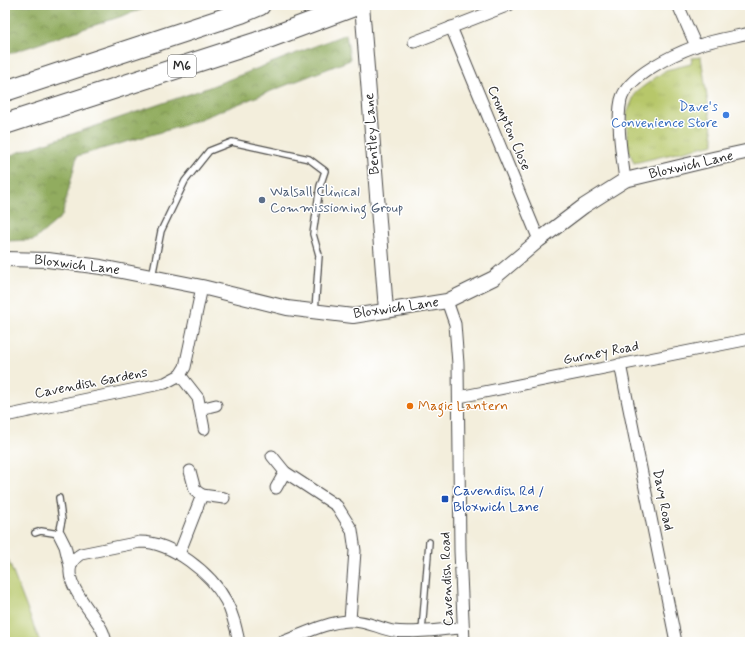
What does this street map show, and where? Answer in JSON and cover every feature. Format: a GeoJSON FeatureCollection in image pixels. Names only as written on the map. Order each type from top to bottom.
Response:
{"type":"FeatureCollection","features":[{"type":"Feature","properties":{"kind":"highway","name":"M6"},"geometry":{"type":"LineString","coordinates":[[5,91],[241,13],[260,5]]}},
{"type":"Feature","properties":{"kind":"highway","name":"M6"},"geometry":{"type":"LineString","coordinates":[[5,124],[255,43],[357,5]]}},
{"type":"Feature","properties":{"kind":"street","name":"Bentley Lane"},"geometry":{"type":"LineString","coordinates":[[362,5],[386,310]]}},
{"type":"Feature","properties":{"kind":"street"},"geometry":{"type":"LineString","coordinates":[[414,42],[509,5]]}},
{"type":"Feature","properties":{"kind":"street"},"geometry":{"type":"LineString","coordinates":[[678,5],[696,46]]}},
{"type":"Feature","properties":{"kind":"street","name":"Crompton Close"},"geometry":{"type":"LineString","coordinates":[[451,27],[539,240]]}},
{"type":"Feature","properties":{"kind":"street"},"geometry":{"type":"LineString","coordinates":[[625,180],[619,118],[621,99],[629,84],[645,71],[696,46],[750,33]]}},
{"type":"Feature","properties":{"kind":"street","name":"Bloxwich Lane"},"geometry":{"type":"LineString","coordinates":[[5,259],[48,260],[101,267],[202,287],[287,308],[353,316],[447,301],[494,278],[539,240],[584,206],[625,180],[750,152]]}},
{"type":"Feature","properties":{"kind":"street"},"geometry":{"type":"LineString","coordinates":[[202,287],[184,367],[180,374],[198,398],[204,429]]}},
{"type":"Feature","properties":{"kind":"street","name":"Cavendish Road"},"geometry":{"type":"LineString","coordinates":[[447,301],[455,324],[458,364],[460,552],[464,642]]}},
{"type":"Feature","properties":{"kind":"street","name":"Gurney Road"},"geometry":{"type":"LineString","coordinates":[[459,397],[750,339]]}},
{"type":"Feature","properties":{"kind":"street","name":"Davy Road"},"geometry":{"type":"LineString","coordinates":[[620,364],[676,642]]}},
{"type":"Feature","properties":{"kind":"street","name":"Cavendish Gardens"},"geometry":{"type":"LineString","coordinates":[[5,416],[165,383],[180,374]]}},
{"type":"Feature","properties":{"kind":"street"},"geometry":{"type":"LineString","coordinates":[[200,409],[216,405]]}},
{"type":"Feature","properties":{"kind":"street"},"geometry":{"type":"LineString","coordinates":[[272,456],[285,472],[337,506],[352,530],[355,550],[350,620]]}},
{"type":"Feature","properties":{"kind":"street"},"geometry":{"type":"LineString","coordinates":[[190,471],[195,490],[202,495],[224,498]]}},
{"type":"Feature","properties":{"kind":"street"},"geometry":{"type":"LineString","coordinates":[[276,488],[285,472]]}},
{"type":"Feature","properties":{"kind":"street"},"geometry":{"type":"LineString","coordinates":[[179,554],[202,495]]}},
{"type":"Feature","properties":{"kind":"street"},"geometry":{"type":"LineString","coordinates":[[59,534],[65,546],[73,587],[102,629],[106,642]]}},
{"type":"Feature","properties":{"kind":"street"},"geometry":{"type":"LineString","coordinates":[[70,566],[75,558],[81,554],[140,542],[149,542],[179,554],[214,583],[226,600],[234,620],[239,642]]}},
{"type":"Feature","properties":{"kind":"street"},"geometry":{"type":"LineString","coordinates":[[282,642],[333,622],[350,620],[365,622],[392,631],[404,632],[463,628]]}},
{"type":"Feature","properties":{"kind":"lane"},"geometry":{"type":"LineString","coordinates":[[152,277],[161,231],[185,180],[209,151],[232,142],[268,149],[309,159],[325,171],[320,186],[313,234],[319,255],[315,311]]}},
{"type":"Feature","properties":{"kind":"lane"},"geometry":{"type":"LineString","coordinates":[[35,533],[42,531],[59,534],[62,520],[59,498]]}},
{"type":"Feature","properties":{"kind":"lane"},"geometry":{"type":"LineString","coordinates":[[422,631],[429,542]]}},
{"type":"Feature","properties":{"kind":"green space"},"geometry":{"type":"Polygon","coordinates":[[[5,5],[155,5],[5,55],[5,5]]]}},
{"type":"Feature","properties":{"kind":"green space"},"geometry":{"type":"Polygon","coordinates":[[[346,34],[350,60],[182,126],[77,156],[62,216],[34,240],[5,241],[5,157],[207,88],[346,34]]]}},
{"type":"Feature","properties":{"kind":"green space"},"geometry":{"type":"Polygon","coordinates":[[[701,57],[714,144],[634,163],[627,146],[627,113],[636,92],[666,70],[691,64],[692,58],[701,57]]]}},
{"type":"Feature","properties":{"kind":"green space"},"geometry":{"type":"Polygon","coordinates":[[[5,552],[40,642],[5,642],[5,552]]]}},
{"type":"Feature","properties":{"kind":"place","name":"Dave's Convenience Store"},"geometry":{"type":"Point","coordinates":[726,115]}},
{"type":"Feature","properties":{"kind":"place","name":"Walsall Clinical Commissioning Group"},"geometry":{"type":"Point","coordinates":[262,200]}},
{"type":"Feature","properties":{"kind":"place","name":"Magic Lantern"},"geometry":{"type":"Point","coordinates":[410,406]}},
{"type":"Feature","properties":{"kind":"place","name":"Cavendish Rd / Bloxwich Lane"},"geometry":{"type":"Point","coordinates":[445,499]}}]}
